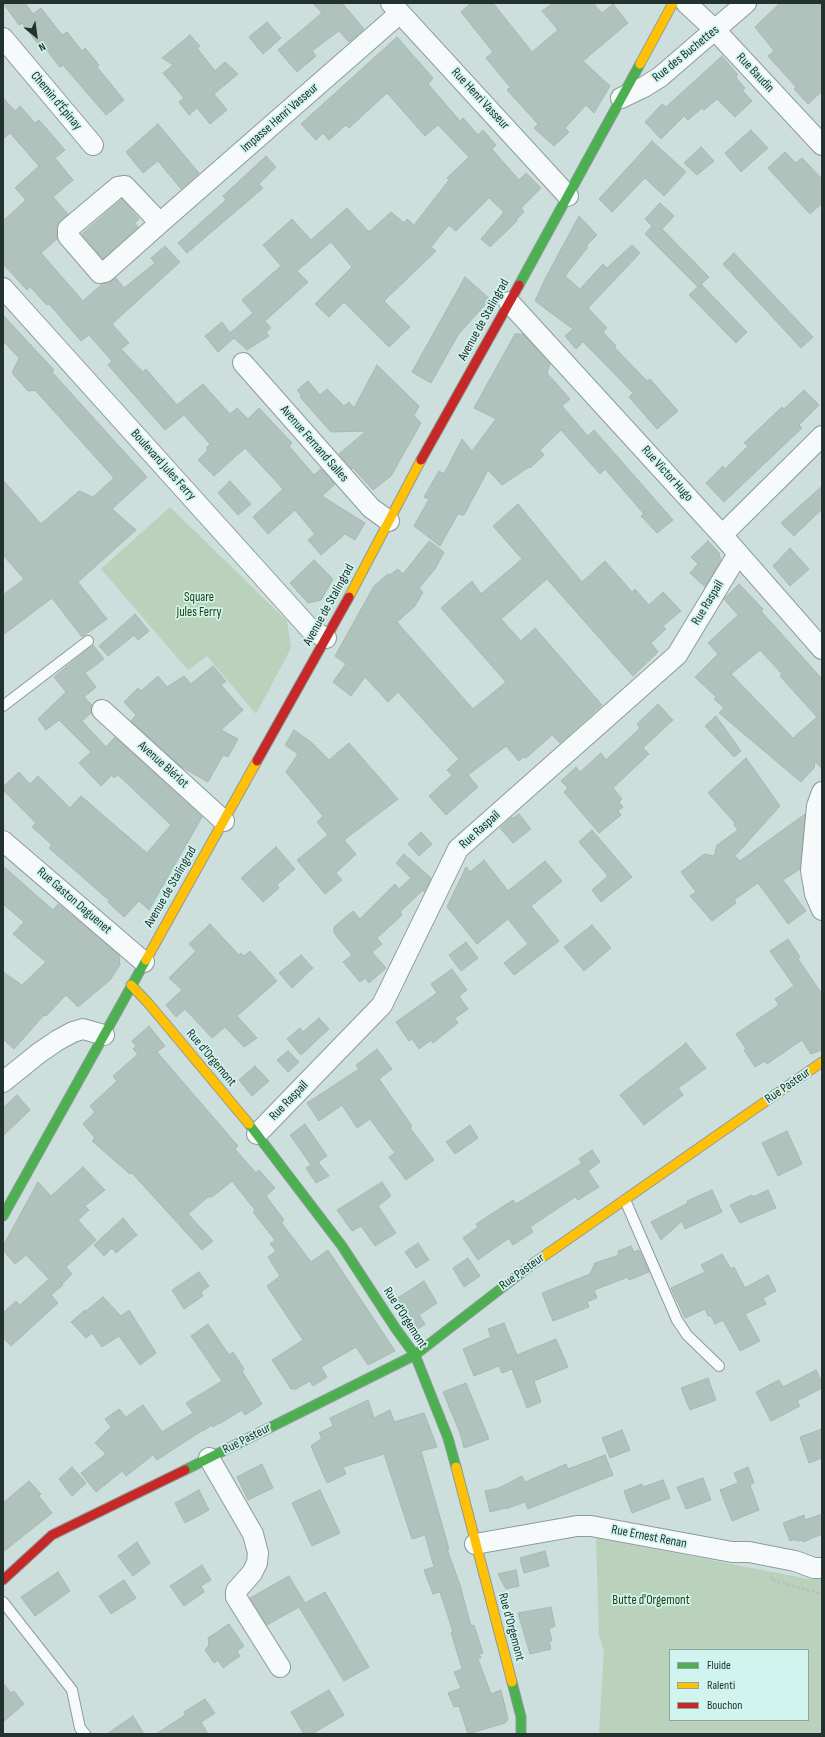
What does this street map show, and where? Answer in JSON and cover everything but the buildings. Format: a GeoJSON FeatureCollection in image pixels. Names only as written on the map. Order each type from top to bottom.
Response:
{"type":"FeatureCollection","features":[{"type":"Feature","properties":{"kind":"street","name":"Avenue de Stalingrad"},"geometry":{"type":"LineString","coordinates":[[3,1216],[326,638],[673,3]]}},
{"type":"Feature","properties":{"kind":"street","name":"Rue Baudin"},"geometry":{"type":"LineString","coordinates":[[686,3],[715,30],[820,140]]}},
{"type":"Feature","properties":{"kind":"street","name":"Rue des Buchettes"},"geometry":{"type":"LineString","coordinates":[[621,98],[644,87],[660,77],[746,3]]}},
{"type":"Feature","properties":{"kind":"street","name":"Rue Henri Vasseur"},"geometry":{"type":"LineString","coordinates":[[396,8],[568,196]]}},
{"type":"Feature","properties":{"kind":"street","name":"Impasse Henri Vasseur"},"geometry":{"type":"LineString","coordinates":[[160,223],[125,186],[118,187],[68,229],[68,236],[100,273],[105,272],[160,223],[396,8]]}},
{"type":"Feature","properties":{"kind":"street","name":"Chemin d'Épinay"},"geometry":{"type":"LineString","coordinates":[[3,38],[93,145]]}},
{"type":"Feature","properties":{"kind":"street","name":"Boulevard Jules Ferry"},"geometry":{"type":"LineString","coordinates":[[3,288],[311,630],[326,638]]}},
{"type":"Feature","properties":{"kind":"street","name":"Rue Victor Hugo"},"geometry":{"type":"LineString","coordinates":[[509,302],[722,535],[822,649]]}},
{"type":"Feature","properties":{"kind":"street","name":"Avenue Fernand Salles"},"geometry":{"type":"LineString","coordinates":[[242,363],[371,508],[389,521]]}},
{"type":"Feature","properties":{"kind":"street"},"geometry":{"type":"LineString","coordinates":[[722,535],[822,436]]}},
{"type":"Feature","properties":{"kind":"street","name":"Rue Raspail"},"geometry":{"type":"LineString","coordinates":[[257,1134],[382,1006],[458,849],[677,655],[738,554]]}},
{"type":"Feature","properties":{"kind":"street","name":"Avenue Blériot"},"geometry":{"type":"LineString","coordinates":[[102,710],[224,821]]}},
{"type":"Feature","properties":{"kind":"street"},"geometry":{"type":"LineString","coordinates":[[822,792],[817,806],[811,870],[815,894],[822,910]]}},
{"type":"Feature","properties":{"kind":"street","name":"Rue Gaston Daguenet"},"geometry":{"type":"LineString","coordinates":[[3,841],[144,962]]}},
{"type":"Feature","properties":{"kind":"street","name":"Rue d'Orgemont"},"geometry":{"type":"LineString","coordinates":[[132,985],[257,1134],[342,1246],[396,1329],[415,1355],[448,1438],[521,1717],[521,1734]]}},
{"type":"Feature","properties":{"kind":"street"},"geometry":{"type":"LineString","coordinates":[[3,1082],[46,1049],[73,1032],[83,1029],[104,1035]]}},
{"type":"Feature","properties":{"kind":"street","name":"Rue Pasteur"},"geometry":{"type":"LineString","coordinates":[[3,1580],[52,1535],[212,1464],[415,1355],[522,1271],[822,1062]]}},
{"type":"Feature","properties":{"kind":"street"},"geometry":{"type":"LineString","coordinates":[[212,1464],[252,1534],[258,1553],[257,1563],[252,1573],[236,1591],[236,1597],[280,1668]]}},
{"type":"Feature","properties":{"kind":"street","name":"Rue Ernest Renan"},"geometry":{"type":"LineString","coordinates":[[475,1544],[577,1526],[591,1526],[732,1552],[749,1552],[795,1561],[814,1568],[822,1568]]}},
{"type":"Feature","properties":{"kind":"lane"},"geometry":{"type":"LineString","coordinates":[[3,706],[88,640]]}},
{"type":"Feature","properties":{"kind":"lane"},"geometry":{"type":"LineString","coordinates":[[624,1200],[677,1320],[687,1335],[719,1366]]}},
{"type":"Feature","properties":{"kind":"lane"},"geometry":{"type":"LineString","coordinates":[[3,1602],[72,1690],[80,1728],[85,1734]]}},
{"type":"Feature","properties":{"kind":"path"},"geometry":{"type":"LineString","coordinates":[[769,1572],[772,1580],[822,1594]]}},
{"type":"Feature","properties":{"kind":"green space","name":"Square Jules Ferry"},"geometry":{"type":"Polygon","coordinates":[[[170,507],[287,621],[291,648],[256,714],[207,656],[188,670],[101,569],[170,507]]]}},
{"type":"Feature","properties":{"kind":"green space","name":"Butte d'Orgemont"},"geometry":{"type":"Polygon","coordinates":[[[596,1538],[809,1579],[822,1579],[822,1734],[599,1734],[604,1650],[599,1636],[596,1538]]]}},
{"type":"Feature","properties":{"kind":"traffic: fast"},"geometry":{"type":"LineString","coordinates":[[519,285],[640,64]]}},
{"type":"Feature","properties":{"kind":"traffic: fast"},"geometry":{"type":"LineString","coordinates":[[3,1216],[146,960]]}},
{"type":"Feature","properties":{"kind":"traffic: fast"},"geometry":{"type":"LineString","coordinates":[[249,1124],[342,1246],[396,1329],[415,1355],[448,1438],[456,1467]]}},
{"type":"Feature","properties":{"kind":"traffic: fast"},"geometry":{"type":"LineString","coordinates":[[185,1470],[415,1355],[534,1263]]}},
{"type":"Feature","properties":{"kind":"traffic: fast"},"geometry":{"type":"LineString","coordinates":[[512,1682],[521,1717],[521,1734]]}},
{"type":"Feature","properties":{"kind":"traffic: slow"},"geometry":{"type":"LineString","coordinates":[[640,64],[673,3]]}},
{"type":"Feature","properties":{"kind":"traffic: slow"},"geometry":{"type":"LineString","coordinates":[[349,597],[421,460]]}},
{"type":"Feature","properties":{"kind":"traffic: slow"},"geometry":{"type":"LineString","coordinates":[[146,960],[257,761]]}},
{"type":"Feature","properties":{"kind":"traffic: slow"},"geometry":{"type":"LineString","coordinates":[[131,985],[149,1004],[249,1124]]}},
{"type":"Feature","properties":{"kind":"traffic: slow"},"geometry":{"type":"LineString","coordinates":[[534,1263],[822,1062]]}},
{"type":"Feature","properties":{"kind":"traffic: slow"},"geometry":{"type":"LineString","coordinates":[[456,1467],[512,1682]]}},
{"type":"Feature","properties":{"kind":"traffic: jam"},"geometry":{"type":"LineString","coordinates":[[421,460],[519,285]]}},
{"type":"Feature","properties":{"kind":"traffic: jam"},"geometry":{"type":"LineString","coordinates":[[257,761],[349,597]]}},
{"type":"Feature","properties":{"kind":"traffic: jam"},"geometry":{"type":"LineString","coordinates":[[3,1580],[52,1535],[185,1470]]}}]}
